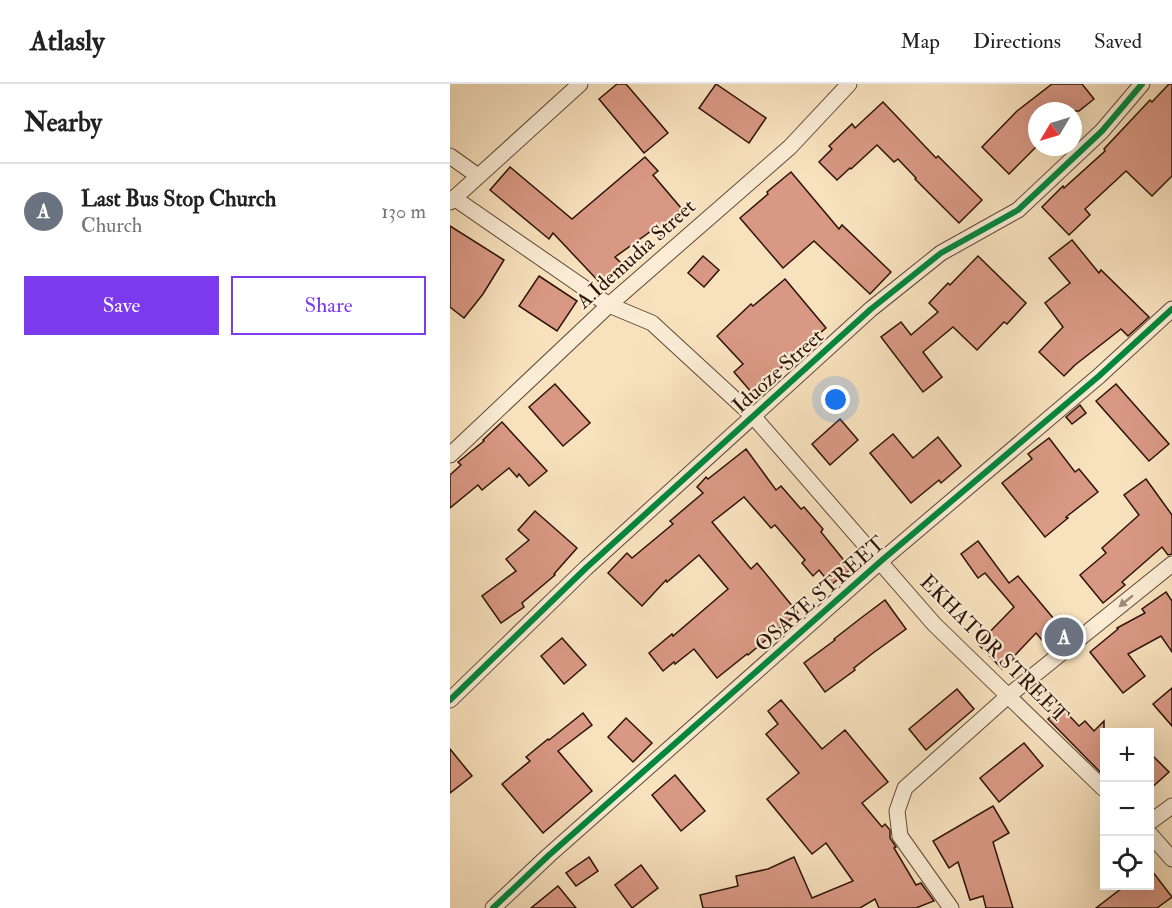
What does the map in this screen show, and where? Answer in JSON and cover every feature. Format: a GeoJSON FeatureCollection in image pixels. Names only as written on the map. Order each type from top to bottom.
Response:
{"type":"FeatureCollection","features":[{"type":"Feature","properties":{"kind":"street"},"geometry":{"type":"LineString","coordinates":[[452,200],[503,156],[579,84]]}},
{"type":"Feature","properties":{"kind":"street","name":"A.Idemudia Street"},"geometry":{"type":"LineString","coordinates":[[450,455],[609,306],[790,147],[849,84]]}},
{"type":"Feature","properties":{"kind":"street","name":"Iduoze Street"},"geometry":{"type":"LineString","coordinates":[[450,700],[586,568],[871,309],[941,253],[1018,210],[1102,130],[1142,84]]}},
{"type":"Feature","properties":{"kind":"street"},"geometry":{"type":"LineString","coordinates":[[450,156],[478,176]]}},
{"type":"Feature","properties":{"kind":"street","name":"EKHATOR STREET"},"geometry":{"type":"LineString","coordinates":[[452,200],[609,306],[652,323],[753,416],[934,624],[1100,785]]}},
{"type":"Feature","properties":{"kind":"street","name":"OSAYE STREET"},"geometry":{"type":"LineString","coordinates":[[494,908],[557,848],[881,561],[1099,376],[1172,309]]}},
{"type":"Feature","properties":{"kind":"street"},"geometry":{"type":"LineString","coordinates":[[951,908],[900,836],[897,812],[905,788],[1008,696],[1172,564]]}},
{"type":"Feature","properties":{"kind":"street"},"geometry":{"type":"LineString","coordinates":[[1154,819],[1172,806]]}},
{"type":"Feature","properties":{"kind":"street"},"geometry":{"type":"LineString","coordinates":[[1151,836],[1172,860]]}},
{"type":"Feature","properties":{"kind":"building"},"geometry":{"type":"Polygon","coordinates":[[[617,84],[626,84],[668,133],[644,153],[599,99],[617,84]]]}},
{"type":"Feature","properties":{"kind":"building"},"geometry":{"type":"Polygon","coordinates":[[[716,84],[766,118],[749,143],[699,108],[716,84]]]}},
{"type":"Feature","properties":{"kind":"building"},"geometry":{"type":"Polygon","coordinates":[[[1052,84],[1082,84],[1094,99],[1082,109],[1082,102],[1029,102],[1052,84]]]}},
{"type":"Feature","properties":{"kind":"building"},"geometry":{"type":"Polygon","coordinates":[[[1169,84],[1172,84],[1172,176],[1152,196],[1126,171],[1085,209],[1090,215],[1069,235],[1042,207],[1105,151],[1104,149],[1150,100],[1152,102],[1169,84]]]}},
{"type":"Feature","properties":{"kind":"building"},"geometry":{"type":"Polygon","coordinates":[[[883,102],[936,158],[938,156],[982,200],[959,223],[898,159],[894,162],[877,145],[837,180],[819,162],[832,149],[829,146],[852,124],[855,128],[883,102]]]}},
{"type":"Feature","properties":{"kind":"building"},"geometry":{"type":"Polygon","coordinates":[[[1028,103],[1028,155],[1009,174],[982,147],[1028,103]]]}},
{"type":"Feature","properties":{"kind":"building"},"geometry":{"type":"Polygon","coordinates":[[[645,157],[658,171],[653,175],[687,215],[661,237],[654,229],[615,257],[624,266],[603,286],[553,233],[549,239],[490,190],[510,167],[572,219],[645,157]]]}},
{"type":"Feature","properties":{"kind":"building"},"geometry":{"type":"Polygon","coordinates":[[[791,172],[839,229],[842,225],[891,272],[870,294],[814,241],[783,268],[740,218],[791,172]]]}},
{"type":"Feature","properties":{"kind":"building"},"geometry":{"type":"Polygon","coordinates":[[[450,226],[504,260],[483,294],[464,318],[450,307],[450,226]]]}},
{"type":"Feature","properties":{"kind":"building"},"geometry":{"type":"Polygon","coordinates":[[[1072,240],[1099,273],[1101,270],[1149,317],[1128,336],[1121,329],[1064,376],[1039,352],[1063,327],[1045,303],[1070,283],[1049,258],[1072,240]]]}},
{"type":"Feature","properties":{"kind":"building"},"geometry":{"type":"Polygon","coordinates":[[[703,256],[719,270],[704,287],[688,273],[703,256]]]}},
{"type":"Feature","properties":{"kind":"building"},"geometry":{"type":"Polygon","coordinates":[[[978,256],[1026,303],[1007,324],[1004,322],[977,350],[953,327],[923,352],[942,377],[923,392],[881,337],[901,322],[911,335],[938,312],[929,303],[978,256]]]}},
{"type":"Feature","properties":{"kind":"building"},"geometry":{"type":"Polygon","coordinates":[[[539,276],[577,301],[557,331],[519,306],[539,276]]]}},
{"type":"Feature","properties":{"kind":"building"},"geometry":{"type":"Polygon","coordinates":[[[785,279],[826,328],[752,393],[734,372],[743,364],[717,336],[751,304],[753,306],[785,279]]]}},
{"type":"Feature","properties":{"kind":"building"},"geometry":{"type":"Polygon","coordinates":[[[555,384],[590,423],[563,446],[529,407],[555,384]]]}},
{"type":"Feature","properties":{"kind":"building"},"geometry":{"type":"Polygon","coordinates":[[[1116,384],[1169,444],[1149,461],[1096,401],[1116,384]]]}},
{"type":"Feature","properties":{"kind":"building"},"geometry":{"type":"Polygon","coordinates":[[[1080,405],[1086,413],[1072,424],[1066,417],[1080,405]]]}},
{"type":"Feature","properties":{"kind":"building"},"geometry":{"type":"Polygon","coordinates":[[[840,419],[858,440],[830,465],[812,444],[840,419]]]}},
{"type":"Feature","properties":{"kind":"building"},"geometry":{"type":"Polygon","coordinates":[[[502,422],[547,471],[529,486],[519,474],[517,477],[509,468],[482,490],[478,485],[450,508],[450,475],[461,465],[458,462],[484,441],[502,422]]]}},
{"type":"Feature","properties":{"kind":"building"},"geometry":{"type":"Polygon","coordinates":[[[893,434],[913,458],[938,437],[961,466],[941,483],[939,480],[911,503],[870,453],[893,434]]]}},
{"type":"Feature","properties":{"kind":"building"},"geometry":{"type":"Polygon","coordinates":[[[1049,438],[1075,472],[1079,469],[1098,492],[1045,537],[1002,483],[1032,459],[1028,454],[1049,438]]]}},
{"type":"Feature","properties":{"kind":"building"},"geometry":{"type":"Polygon","coordinates":[[[746,449],[776,490],[781,486],[801,509],[804,507],[823,529],[821,532],[851,569],[831,585],[819,570],[813,576],[802,563],[805,560],[775,525],[771,528],[744,497],[712,522],[751,569],[757,563],[798,613],[717,678],[694,649],[663,671],[649,653],[672,634],[673,636],[728,589],[699,555],[667,582],[666,580],[642,606],[608,573],[627,553],[632,558],[673,524],[670,521],[703,493],[697,487],[706,477],[708,479],[746,449]]]}},
{"type":"Feature","properties":{"kind":"building"},"geometry":{"type":"Polygon","coordinates":[[[1146,479],[1172,515],[1172,554],[1168,555],[1162,547],[1122,582],[1125,585],[1103,603],[1080,575],[1106,553],[1102,548],[1139,515],[1124,495],[1146,479]]]}},
{"type":"Feature","properties":{"kind":"building"},"geometry":{"type":"Polygon","coordinates":[[[535,511],[577,548],[555,575],[522,603],[524,607],[501,623],[482,596],[516,571],[506,559],[529,540],[518,530],[535,511]]]}},
{"type":"Feature","properties":{"kind":"building"},"geometry":{"type":"Polygon","coordinates":[[[978,541],[1009,583],[1018,576],[1059,625],[1042,640],[1036,633],[1002,669],[978,644],[1014,607],[985,573],[978,578],[961,554],[978,541]]]}},
{"type":"Feature","properties":{"kind":"building"},"geometry":{"type":"Polygon","coordinates":[[[1166,592],[1172,601],[1172,652],[1161,636],[1128,654],[1145,676],[1123,693],[1090,652],[1117,628],[1145,613],[1142,609],[1166,592]]]}},
{"type":"Feature","properties":{"kind":"building"},"geometry":{"type":"Polygon","coordinates":[[[885,600],[906,629],[825,692],[804,663],[885,600]]]}},
{"type":"Feature","properties":{"kind":"building"},"geometry":{"type":"Polygon","coordinates":[[[562,638],[586,665],[564,684],[541,656],[562,638]]]}},
{"type":"Feature","properties":{"kind":"building"},"geometry":{"type":"Polygon","coordinates":[[[1172,688],[1172,726],[1153,704],[1172,688]]]}},
{"type":"Feature","properties":{"kind":"building"},"geometry":{"type":"Polygon","coordinates":[[[957,689],[974,709],[926,750],[909,729],[957,689]]]}},
{"type":"Feature","properties":{"kind":"building"},"geometry":{"type":"Polygon","coordinates":[[[781,700],[822,749],[845,730],[888,782],[862,803],[882,827],[885,824],[890,830],[890,838],[896,847],[894,848],[916,885],[921,883],[934,901],[916,908],[879,908],[875,899],[860,908],[703,908],[700,895],[738,886],[736,876],[768,869],[794,857],[812,898],[853,881],[826,843],[812,854],[767,799],[799,773],[766,734],[778,724],[768,711],[781,700]]]}},
{"type":"Feature","properties":{"kind":"building"},"geometry":{"type":"Polygon","coordinates":[[[1061,707],[1079,726],[1085,721],[1094,731],[1104,721],[1104,728],[1100,728],[1100,772],[1048,719],[1061,707]]]}},
{"type":"Feature","properties":{"kind":"building"},"geometry":{"type":"Polygon","coordinates":[[[583,713],[592,725],[558,751],[592,791],[543,833],[502,784],[530,761],[526,757],[583,713]]]}},
{"type":"Feature","properties":{"kind":"building"},"geometry":{"type":"Polygon","coordinates":[[[626,718],[652,743],[633,762],[608,737],[626,718]]]}},
{"type":"Feature","properties":{"kind":"building"},"geometry":{"type":"Polygon","coordinates":[[[1024,743],[1043,766],[999,802],[980,778],[1024,743]]]}},
{"type":"Feature","properties":{"kind":"building"},"geometry":{"type":"Polygon","coordinates":[[[450,749],[472,776],[450,793],[450,749]]]}},
{"type":"Feature","properties":{"kind":"building"},"geometry":{"type":"Polygon","coordinates":[[[1154,757],[1169,772],[1154,786],[1154,757]]]}},
{"type":"Feature","properties":{"kind":"building"},"geometry":{"type":"Polygon","coordinates":[[[675,775],[705,811],[681,831],[652,795],[675,775]]]}},
{"type":"Feature","properties":{"kind":"building"},"geometry":{"type":"Polygon","coordinates":[[[993,806],[1009,833],[993,842],[1013,908],[986,908],[983,896],[970,900],[958,862],[949,868],[933,841],[993,806]]]}},
{"type":"Feature","properties":{"kind":"building"},"geometry":{"type":"Polygon","coordinates":[[[589,857],[598,871],[576,886],[566,873],[589,857]]]}},
{"type":"Feature","properties":{"kind":"building"},"geometry":{"type":"Polygon","coordinates":[[[641,865],[658,888],[632,908],[615,885],[641,865]]]}},
{"type":"Feature","properties":{"kind":"building"},"geometry":{"type":"Polygon","coordinates":[[[1154,874],[1172,897],[1157,908],[1096,908],[1119,890],[1154,890],[1154,874]]]}},
{"type":"Feature","properties":{"kind":"building"},"geometry":{"type":"Polygon","coordinates":[[[558,886],[576,908],[531,908],[558,886]]]}},
{"type":"Feature","properties":{"kind":"cycle path"},"geometry":{"type":"LineString","coordinates":[[450,700],[586,568],[871,309],[941,253],[1018,210],[1102,131],[1142,84]]}},
{"type":"Feature","properties":{"kind":"cycle path"},"geometry":{"type":"LineString","coordinates":[[493,908],[548,856],[881,561],[1099,376],[1172,309]]}},
{"type":"Feature","properties":{"kind":"place","name":"Last Bus Stop Church"},"geometry":{"type":"Point","coordinates":[1064,637]}}]}
